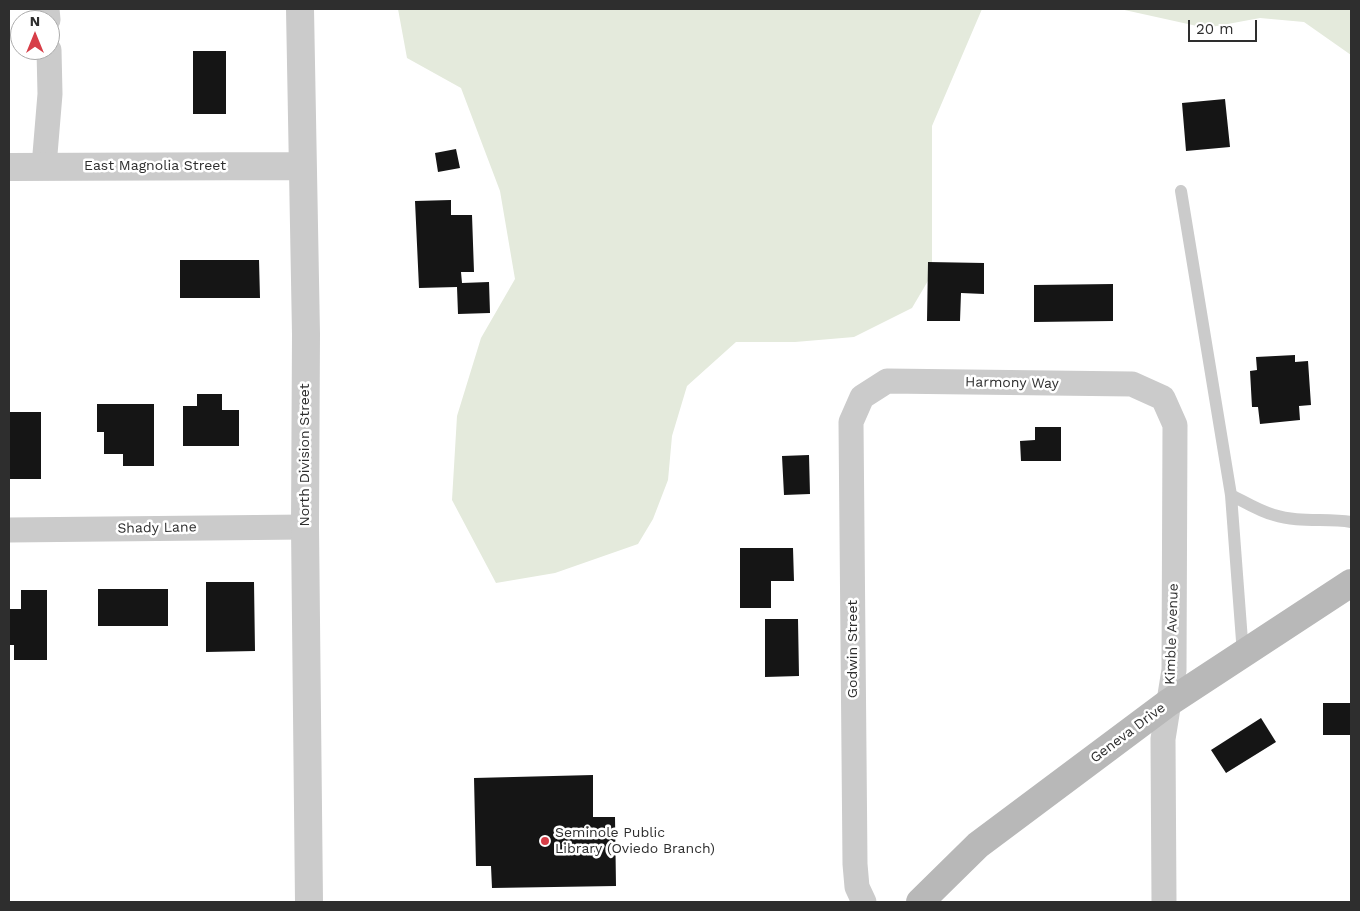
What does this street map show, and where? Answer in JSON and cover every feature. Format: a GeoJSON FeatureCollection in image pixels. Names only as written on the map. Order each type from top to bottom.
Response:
{"type":"FeatureCollection","features":[{"type":"Feature","properties":{"kind":"main road","name":"Geneva Drive"},"geometry":{"type":"LineString","coordinates":[[920,902],[978,845],[1168,703],[1351,583]]}},
{"type":"Feature","properties":{"kind":"street","name":"North Division Street"},"geometry":{"type":"LineString","coordinates":[[300,9],[306,334],[304,527],[309,902]]}},
{"type":"Feature","properties":{"kind":"street"},"geometry":{"type":"LineString","coordinates":[[44,166],[50,94],[49,60]]}},
{"type":"Feature","properties":{"kind":"street","name":"East Magnolia Street"},"geometry":{"type":"LineString","coordinates":[[9,166],[302,166]]}},
{"type":"Feature","properties":{"kind":"street","name":"Harmony Way"},"geometry":{"type":"LineString","coordinates":[[862,397],[887,381],[1132,384],[1163,398]]}},
{"type":"Feature","properties":{"kind":"street","name":"Godwin Street"},"geometry":{"type":"LineString","coordinates":[[862,397],[851,422],[855,864],[857,887],[864,902]]}},
{"type":"Feature","properties":{"kind":"street","name":"Kimble Avenue"},"geometry":{"type":"LineString","coordinates":[[1163,398],[1175,425],[1174,670],[1163,739],[1164,902]]}},
{"type":"Feature","properties":{"kind":"street","name":"Shady Lane"},"geometry":{"type":"LineString","coordinates":[[9,530],[304,527]]}},
{"type":"Feature","properties":{"kind":"lane"},"geometry":{"type":"LineString","coordinates":[[1181,191],[1231,496],[1243,654]]}},
{"type":"Feature","properties":{"kind":"lane"},"geometry":{"type":"LineString","coordinates":[[1231,496],[1274,515],[1310,520],[1351,522]]}},
{"type":"Feature","properties":{"kind":"shaded area"},"geometry":{"type":"Polygon","coordinates":[[[398,9],[982,9],[932,126],[932,274],[912,308],[854,337],[795,342],[736,342],[687,386],[672,436],[668,480],[653,519],[638,544],[555,573],[496,583],[452,500],[457,416],[481,338],[515,279],[500,191],[461,88],[407,58],[398,9]]]}},
{"type":"Feature","properties":{"kind":"shaded area"},"geometry":{"type":"Polygon","coordinates":[[[1120,9],[1351,9],[1351,55],[1304,22],[1260,18],[1206,28],[1120,9]]]}},
{"type":"Feature","properties":{"kind":"building"},"geometry":{"type":"Polygon","coordinates":[[[193,51],[226,51],[226,114],[193,114],[193,51]]]}},
{"type":"Feature","properties":{"kind":"building"},"geometry":{"type":"Polygon","coordinates":[[[1225,99],[1230,147],[1186,151],[1182,103],[1225,99]]]}},
{"type":"Feature","properties":{"kind":"building"},"geometry":{"type":"Polygon","coordinates":[[[456,149],[460,168],[438,172],[435,153],[456,149]]]}},
{"type":"Feature","properties":{"kind":"building"},"geometry":{"type":"Polygon","coordinates":[[[451,200],[451,215],[472,215],[474,272],[461,272],[462,283],[489,282],[490,313],[458,314],[457,287],[419,288],[415,201],[451,200]]]}},
{"type":"Feature","properties":{"kind":"building"},"geometry":{"type":"Polygon","coordinates":[[[180,260],[259,260],[260,298],[180,298],[180,260]]]}},
{"type":"Feature","properties":{"kind":"building"},"geometry":{"type":"Polygon","coordinates":[[[928,262],[984,263],[984,294],[961,293],[960,321],[927,321],[928,262]]]}},
{"type":"Feature","properties":{"kind":"building"},"geometry":{"type":"Polygon","coordinates":[[[1113,284],[1113,321],[1034,322],[1034,285],[1113,284]]]}},
{"type":"Feature","properties":{"kind":"building"},"geometry":{"type":"Polygon","coordinates":[[[1295,355],[1295,362],[1308,361],[1311,405],[1299,406],[1300,420],[1260,424],[1258,407],[1252,407],[1250,371],[1257,370],[1256,357],[1295,355]]]}},
{"type":"Feature","properties":{"kind":"building"},"geometry":{"type":"Polygon","coordinates":[[[197,394],[222,394],[222,410],[239,410],[239,446],[183,446],[183,406],[197,406],[197,394]]]}},
{"type":"Feature","properties":{"kind":"building"},"geometry":{"type":"Polygon","coordinates":[[[97,404],[154,404],[154,466],[123,466],[123,454],[104,454],[104,432],[97,432],[97,404]]]}},
{"type":"Feature","properties":{"kind":"building"},"geometry":{"type":"Polygon","coordinates":[[[9,412],[41,412],[41,479],[9,479],[9,412]]]}},
{"type":"Feature","properties":{"kind":"building"},"geometry":{"type":"Polygon","coordinates":[[[1035,427],[1061,427],[1061,461],[1021,461],[1020,441],[1035,440],[1035,427]]]}},
{"type":"Feature","properties":{"kind":"building"},"geometry":{"type":"Polygon","coordinates":[[[809,455],[810,494],[784,495],[782,456],[809,455]]]}},
{"type":"Feature","properties":{"kind":"building"},"geometry":{"type":"Polygon","coordinates":[[[740,548],[793,548],[794,581],[771,581],[771,608],[740,608],[740,548]]]}},
{"type":"Feature","properties":{"kind":"building"},"geometry":{"type":"Polygon","coordinates":[[[206,582],[254,582],[255,651],[206,652],[206,582]]]}},
{"type":"Feature","properties":{"kind":"building"},"geometry":{"type":"Polygon","coordinates":[[[98,589],[168,589],[168,626],[98,626],[98,589]]]}},
{"type":"Feature","properties":{"kind":"building"},"geometry":{"type":"Polygon","coordinates":[[[21,590],[47,590],[47,660],[14,660],[14,645],[9,645],[9,609],[21,609],[21,590]]]}},
{"type":"Feature","properties":{"kind":"building"},"geometry":{"type":"Polygon","coordinates":[[[765,619],[798,619],[799,676],[765,677],[765,619]]]}},
{"type":"Feature","properties":{"kind":"building"},"geometry":{"type":"Polygon","coordinates":[[[1323,703],[1351,703],[1351,735],[1323,735],[1323,703]]]}},
{"type":"Feature","properties":{"kind":"building"},"geometry":{"type":"Polygon","coordinates":[[[1261,718],[1276,742],[1226,773],[1211,750],[1261,718]]]}},
{"type":"Feature","properties":{"kind":"building","name":"Seminole Public Library (Oviedo Branch)"},"geometry":{"type":"Polygon","coordinates":[[[593,775],[593,817],[615,817],[616,886],[492,888],[491,866],[476,866],[474,778],[593,775]]]}},
{"type":"Feature","properties":{"kind":"place","name":"Seminole Public Library (Oviedo Branch)"},"geometry":{"type":"Point","coordinates":[545,841]}}]}
